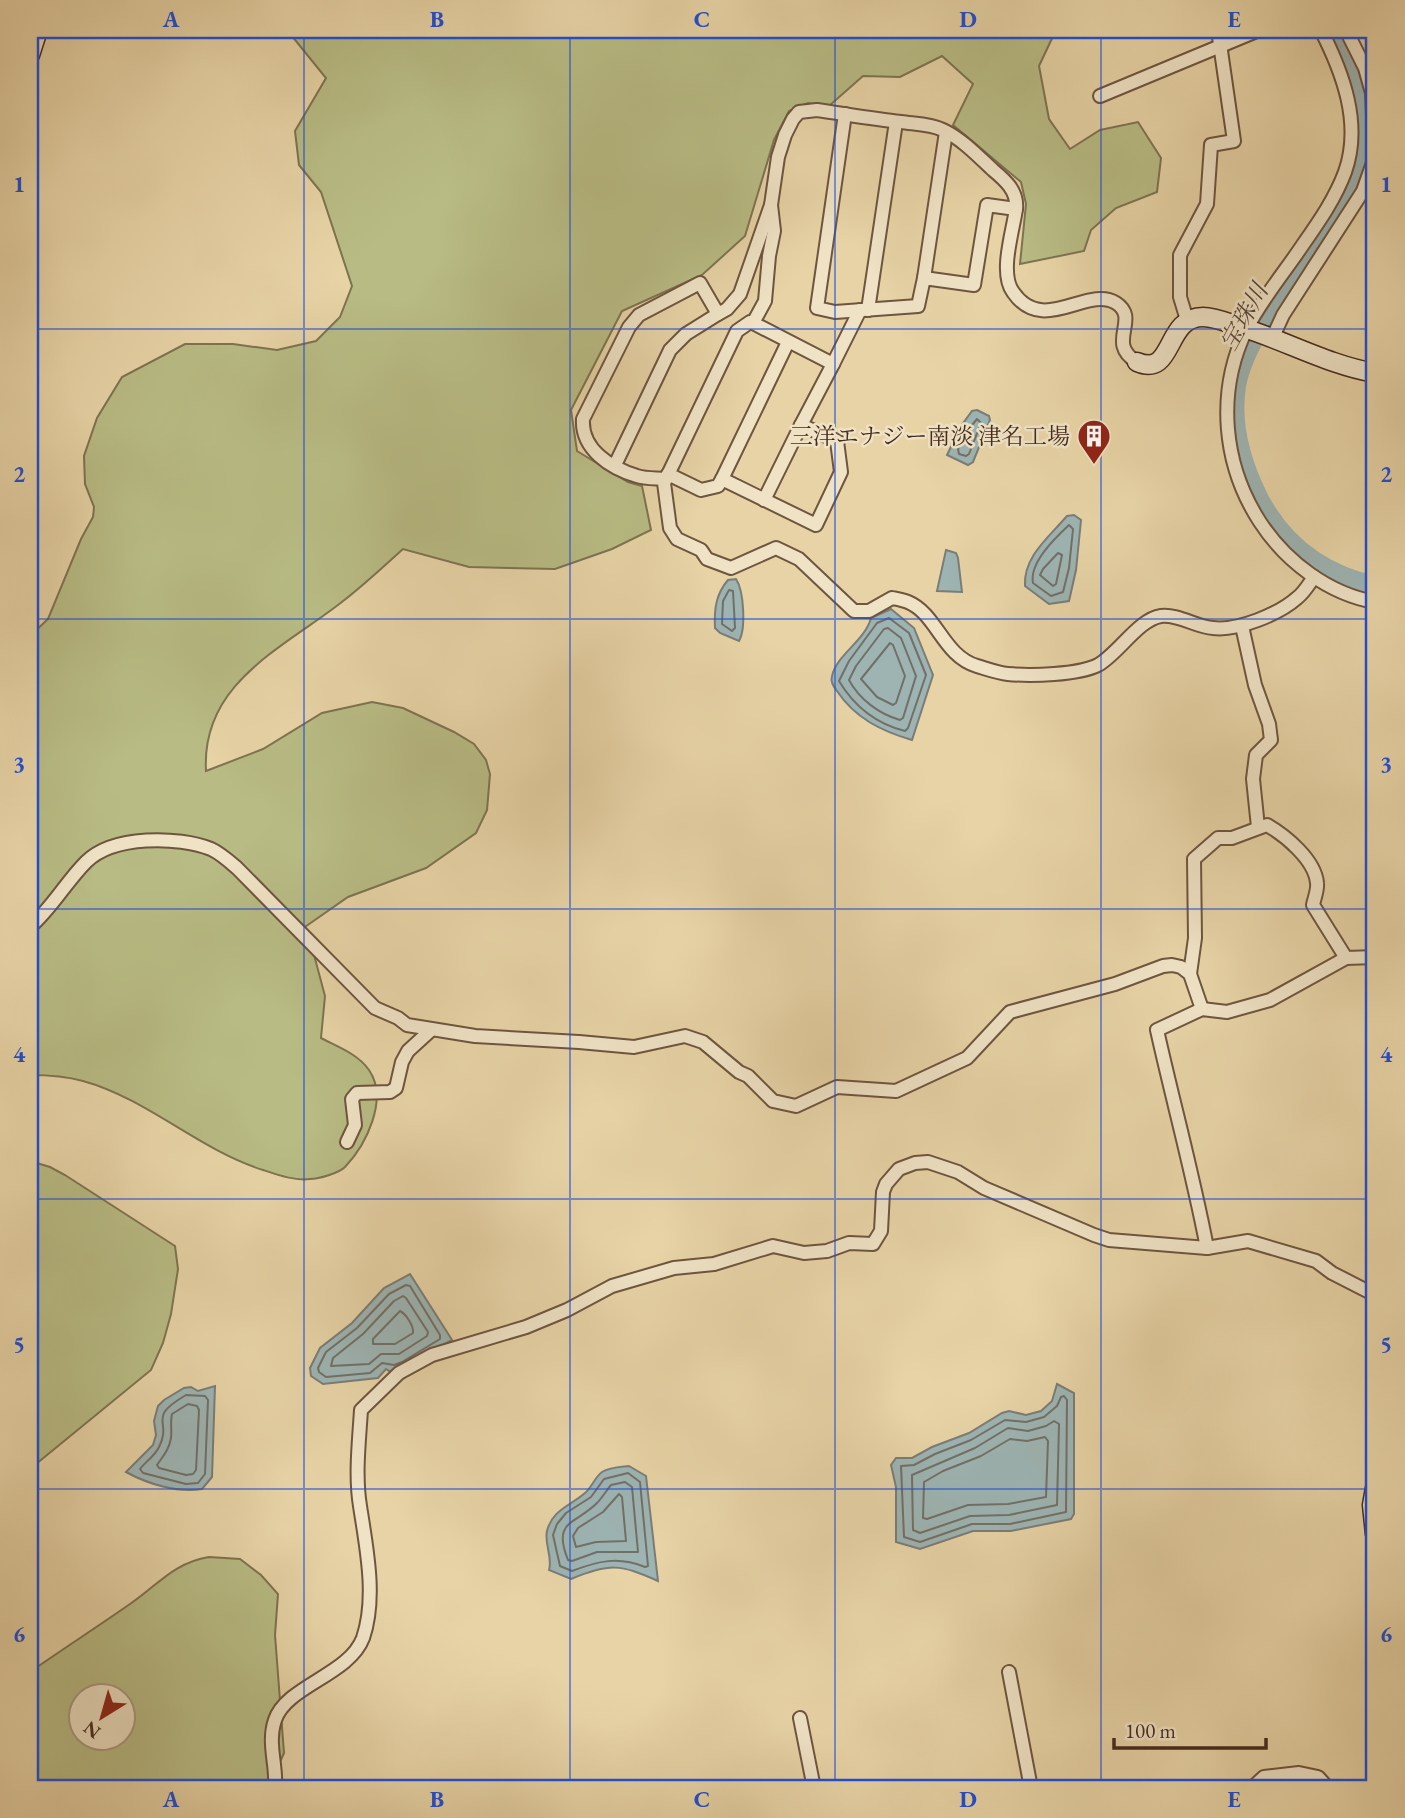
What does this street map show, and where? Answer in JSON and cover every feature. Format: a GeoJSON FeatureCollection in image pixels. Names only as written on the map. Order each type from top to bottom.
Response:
{"type":"FeatureCollection","features":[{"type":"Feature","properties":{"kind":"street"},"geometry":{"type":"LineString","coordinates":[[30,55],[38,30]]}},
{"type":"Feature","properties":{"kind":"street"},"geometry":{"type":"LineString","coordinates":[[1187,320],[1180,297],[1180,255],[1207,204],[1211,145],[1234,141],[1218,30]]}},
{"type":"Feature","properties":{"kind":"street"},"geometry":{"type":"LineString","coordinates":[[1100,96],[1259,30]]}},
{"type":"Feature","properties":{"kind":"street"},"geometry":{"type":"LineString","coordinates":[[1321,30],[1335,57],[1350,103],[1351,142],[1345,172],[1324,214],[1249,330],[1232,366],[1228,397],[1228,437],[1236,473],[1252,509],[1284,551],[1314,577],[1338,590],[1375,603]]}},
{"type":"Feature","properties":{"kind":"street"},"geometry":{"type":"LineString","coordinates":[[1271,338],[1363,191],[1375,157],[1372,93],[1365,68],[1346,30]]}},
{"type":"Feature","properties":{"kind":"street"},"geometry":{"type":"LineString","coordinates":[[615,465],[670,350],[686,334],[738,299],[771,205],[778,157],[793,120],[799,112],[809,110],[940,128],[966,146],[1009,186],[1015,197],[1016,209],[1007,275],[1012,292],[1024,304],[1044,311],[1103,299],[1115,302],[1120,306],[1125,318],[1122,342],[1124,349],[1137,362],[1147,366],[1156,365],[1164,356],[1177,330],[1187,320],[1202,317],[1249,330],[1328,360],[1375,373]]}},
{"type":"Feature","properties":{"kind":"street"},"geometry":{"type":"LineString","coordinates":[[845,114],[817,308],[835,312],[918,306],[946,132]]}},
{"type":"Feature","properties":{"kind":"street"},"geometry":{"type":"LineString","coordinates":[[764,500],[833,364],[864,310],[896,122]]}},
{"type":"Feature","properties":{"kind":"street"},"geometry":{"type":"LineString","coordinates":[[753,323],[765,301],[774,231],[771,205]]}},
{"type":"Feature","properties":{"kind":"street"},"geometry":{"type":"LineString","coordinates":[[924,278],[975,285],[987,205],[1016,209]]}},
{"type":"Feature","properties":{"kind":"street"},"geometry":{"type":"LineString","coordinates":[[1290,264],[1316,265]]}},
{"type":"Feature","properties":{"kind":"street"},"geometry":{"type":"LineString","coordinates":[[718,314],[700,283],[639,315],[629,327],[583,419],[582,432],[594,453],[638,477],[667,477],[701,490],[718,486],[788,341]]}},
{"type":"Feature","properties":{"kind":"street"},"geometry":{"type":"LineString","coordinates":[[833,364],[753,323],[750,322],[737,331],[664,483],[670,527],[677,540],[701,551],[707,558],[731,568],[776,548],[799,559],[854,611],[869,611],[892,598],[909,602],[921,612],[948,647],[961,659],[1006,674],[1084,670],[1099,664],[1149,621],[1161,616],[1214,629],[1242,626],[1297,598],[1314,577]]}},
{"type":"Feature","properties":{"kind":"street"},"geometry":{"type":"LineString","coordinates":[[722,479],[816,524],[841,472],[837,441],[802,425]]}},
{"type":"Feature","properties":{"kind":"street"},"geometry":{"type":"LineString","coordinates":[[1242,626],[1271,740],[1256,755],[1253,779],[1258,827]]}},
{"type":"Feature","properties":{"kind":"street"},"geometry":{"type":"LineString","coordinates":[[1202,1009],[1190,974],[1195,938],[1194,859],[1218,838],[1232,838],[1268,825],[1279,832],[1309,862],[1318,884],[1313,905],[1346,958]]}},
{"type":"Feature","properties":{"kind":"street"},"geometry":{"type":"LineString","coordinates":[[30,927],[42,917],[92,856],[113,846],[132,842],[190,843],[214,850],[237,867],[375,1008],[407,1025],[475,1036],[579,1041],[634,1047],[685,1036],[703,1042],[739,1072],[748,1076],[773,1101],[796,1106],[837,1087],[896,1091],[967,1058],[1010,1012],[1115,984],[1163,966],[1181,967],[1190,974]]}},
{"type":"Feature","properties":{"kind":"street"},"geometry":{"type":"LineString","coordinates":[[1207,1248],[1157,1030],[1202,1009],[1227,1012],[1270,1000],[1346,958],[1375,957]]}},
{"type":"Feature","properties":{"kind":"street"},"geometry":{"type":"LineString","coordinates":[[346,1142],[355,1125],[352,1099],[357,1093],[390,1092],[396,1088],[402,1062],[408,1051],[431,1030]]}},
{"type":"Feature","properties":{"kind":"street"},"geometry":{"type":"LineString","coordinates":[[275,1788],[271,1740],[276,1716],[289,1701],[346,1661],[362,1640],[369,1601],[359,1496],[361,1410],[399,1373],[432,1355],[526,1327],[612,1286],[674,1268],[715,1264],[773,1246],[804,1253],[828,1251],[849,1243],[873,1244],[881,1231],[883,1192],[886,1184],[899,1169],[928,1162],[958,1172],[984,1188],[1094,1236],[1109,1240],[1207,1248],[1248,1241],[1316,1261],[1332,1273],[1375,1295]]}},
{"type":"Feature","properties":{"kind":"street"},"geometry":{"type":"LineString","coordinates":[[1375,1488],[1372,1505],[1375,1534]]}},
{"type":"Feature","properties":{"kind":"street"},"geometry":{"type":"LineString","coordinates":[[1009,1672],[1031,1788]]}},
{"type":"Feature","properties":{"kind":"street"},"geometry":{"type":"LineString","coordinates":[[800,1718],[814,1788]]}},
{"type":"Feature","properties":{"kind":"street"},"geometry":{"type":"LineString","coordinates":[[1252,1788],[1264,1777],[1299,1773],[1318,1777],[1328,1788]]}},
{"type":"Feature","properties":{"kind":"green space"},"geometry":{"type":"Polygon","coordinates":[[[287,30],[1056,30],[1039,66],[1049,119],[1070,149],[1100,130],[1138,122],[1161,158],[1157,192],[1116,208],[1091,230],[1084,251],[1020,264],[1026,204],[1021,182],[953,125],[973,84],[942,56],[900,77],[863,76],[829,106],[808,103],[789,111],[774,140],[745,236],[702,275],[622,311],[571,410],[577,451],[628,482],[642,486],[651,530],[612,549],[555,569],[469,567],[403,549],[347,598],[269,655],[230,693],[216,715],[208,741],[206,771],[263,749],[322,713],[372,702],[403,708],[474,744],[486,760],[490,774],[487,810],[476,833],[426,868],[348,897],[302,929],[313,951],[325,996],[321,1038],[347,1051],[364,1064],[375,1082],[377,1094],[372,1121],[353,1158],[345,1167],[329,1175],[304,1179],[281,1176],[240,1161],[107,1089],[70,1078],[30,1075],[30,636],[48,619],[93,517],[94,507],[85,484],[84,456],[97,418],[122,377],[185,344],[233,344],[277,350],[316,341],[340,317],[352,286],[321,192],[299,165],[295,131],[326,78],[287,30]]]}},
{"type":"Feature","properties":{"kind":"green space"},"geometry":{"type":"Polygon","coordinates":[[[30,1161],[65,1175],[175,1246],[178,1269],[171,1314],[163,1343],[151,1370],[30,1469],[30,1161]]]}},
{"type":"Feature","properties":{"kind":"green space"},"geometry":{"type":"Polygon","coordinates":[[[209,1557],[240,1559],[261,1575],[278,1594],[275,1635],[284,1753],[275,1773],[261,1788],[30,1788],[30,1672],[185,1564],[209,1557]]]}},
{"type":"Feature","properties":{"kind":"water"},"geometry":{"type":"Polygon","coordinates":[[[977,410],[989,416],[990,420],[973,462],[968,465],[947,455],[961,426],[972,411],[977,410]]]}},
{"type":"Feature","properties":{"kind":"water"},"geometry":{"type":"Polygon","coordinates":[[[1074,515],[1081,520],[1076,570],[1069,601],[1049,604],[1025,586],[1025,576],[1033,557],[1045,540],[1067,516],[1074,515]]]}},
{"type":"Feature","properties":{"kind":"water"},"geometry":{"type":"Polygon","coordinates":[[[946,550],[956,553],[958,558],[962,592],[937,591],[946,550]]]}},
{"type":"Feature","properties":{"kind":"water"},"geometry":{"type":"Polygon","coordinates":[[[736,579],[743,610],[743,628],[739,641],[715,628],[718,596],[728,580],[736,579]]]}},
{"type":"Feature","properties":{"kind":"water"},"geometry":{"type":"Polygon","coordinates":[[[891,609],[914,628],[933,675],[912,740],[879,728],[860,716],[844,700],[832,680],[839,661],[863,634],[871,618],[891,609]]]}},
{"type":"Feature","properties":{"kind":"water"},"geometry":{"type":"Polygon","coordinates":[[[410,1274],[452,1340],[392,1373],[386,1369],[378,1378],[323,1384],[311,1376],[310,1368],[320,1348],[352,1323],[384,1288],[410,1274]]]}},
{"type":"Feature","properties":{"kind":"water"},"geometry":{"type":"Polygon","coordinates":[[[1057,1384],[1074,1393],[1074,1514],[1071,1519],[1011,1531],[973,1531],[920,1549],[896,1542],[896,1487],[891,1465],[896,1458],[912,1458],[969,1433],[1002,1413],[1009,1411],[1026,1415],[1041,1411],[1052,1401],[1057,1384]]]}},
{"type":"Feature","properties":{"kind":"water"},"geometry":{"type":"Polygon","coordinates":[[[215,1386],[212,1477],[202,1489],[183,1490],[163,1486],[126,1472],[153,1445],[156,1435],[154,1421],[158,1406],[164,1400],[184,1388],[191,1387],[198,1391],[215,1386]]]}},
{"type":"Feature","properties":{"kind":"water"},"geometry":{"type":"Polygon","coordinates":[[[629,1466],[646,1476],[658,1581],[634,1571],[615,1568],[596,1570],[571,1579],[549,1570],[546,1536],[553,1518],[585,1493],[602,1472],[629,1466]]]}},
{"type":"Feature","properties":{"kind":"waterway","name":"宝珠川"},"geometry":{"type":"LineString","coordinates":[[1333,30],[1358,92],[1363,123],[1361,157],[1353,182],[1251,345],[1237,386],[1237,429],[1248,472],[1260,499],[1281,531],[1323,565],[1339,574],[1375,585]]}},
{"type":"Feature","properties":{"kind":"place","name":"三洋エナジー南淡 津名工場"},"geometry":{"type":"Point","coordinates":[1094,466]}}]}
